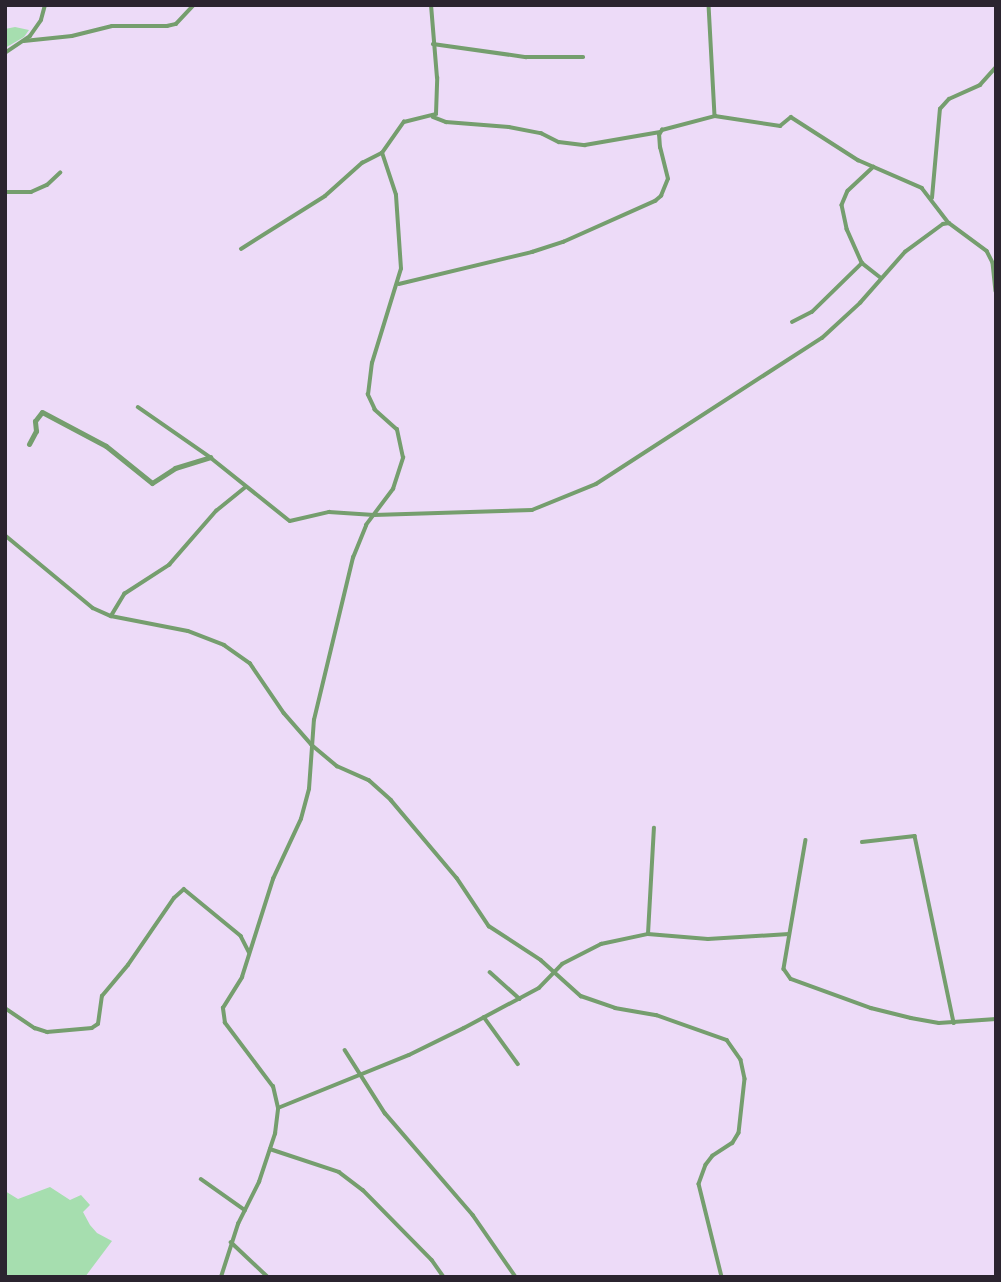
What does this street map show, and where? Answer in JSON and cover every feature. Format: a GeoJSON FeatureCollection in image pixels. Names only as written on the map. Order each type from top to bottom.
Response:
{"type":"FeatureCollection","features":[{"type":"Feature","properties":{"kind":"street"},"geometry":{"type":"LineString","coordinates":[[5,53],[24,41],[38,25],[45,5]]}},
{"type":"Feature","properties":{"kind":"street"},"geometry":{"type":"LineString","coordinates":[[24,41],[72,36],[112,26],[167,26],[176,24],[194,5]]}},
{"type":"Feature","properties":{"kind":"street"},"geometry":{"type":"LineString","coordinates":[[431,5],[438,108],[433,117]]}},
{"type":"Feature","properties":{"kind":"street"},"geometry":{"type":"LineString","coordinates":[[709,5],[715,116]]}},
{"type":"Feature","properties":{"kind":"street"},"geometry":{"type":"LineString","coordinates":[[433,44],[526,57],[583,57]]}},
{"type":"Feature","properties":{"kind":"street"},"geometry":{"type":"LineString","coordinates":[[932,198],[935,138],[940,109],[949,99],[980,85],[996,67]]}},
{"type":"Feature","properties":{"kind":"street"},"geometry":{"type":"LineString","coordinates":[[241,249],[325,196],[362,163],[382,153],[404,122],[433,117],[446,122],[541,133],[559,142],[585,145],[662,130],[715,116],[780,126],[791,117],[874,167],[922,188],[949,223],[987,250],[993,263],[996,291]]}},
{"type":"Feature","properties":{"kind":"street"},"geometry":{"type":"LineString","coordinates":[[399,284],[563,242],[655,201],[661,196],[668,179],[660,148],[659,135],[662,130]]}},
{"type":"Feature","properties":{"kind":"street"},"geometry":{"type":"LineString","coordinates":[[221,1277],[230,1242],[259,1182],[270,1149],[278,1108],[272,1087],[223,1015],[223,1008],[242,977],[273,879],[301,819],[309,789],[314,720],[353,558],[374,515],[393,489],[403,458],[397,430],[375,410],[368,395],[372,363],[399,284],[401,269],[396,195],[382,153]]}},
{"type":"Feature","properties":{"kind":"street"},"geometry":{"type":"LineString","coordinates":[[874,167],[856,181],[842,202],[847,229],[862,263],[881,278]]}},
{"type":"Feature","properties":{"kind":"street"},"geometry":{"type":"LineString","coordinates":[[5,191],[31,192],[47,185],[60,173]]}},
{"type":"Feature","properties":{"kind":"street"},"geometry":{"type":"LineString","coordinates":[[138,407],[210,457],[290,521],[329,512],[374,515],[532,510],[596,484],[822,338],[860,303],[918,242],[949,223]]}},
{"type":"Feature","properties":{"kind":"street"},"geometry":{"type":"LineString","coordinates":[[793,322],[812,312],[862,263]]}},
{"type":"Feature","properties":{"kind":"street"},"geometry":{"type":"LineString","coordinates":[[29,444],[36,431],[35,421],[42,412],[106,446],[152,483],[175,468],[210,457]]}},
{"type":"Feature","properties":{"kind":"street"},"geometry":{"type":"LineString","coordinates":[[111,615],[124,594],[169,565],[216,511],[246,487]]}},
{"type":"Feature","properties":{"kind":"street"},"geometry":{"type":"LineString","coordinates":[[5,535],[93,608],[111,615],[188,631],[224,645],[250,663],[284,713],[312,745],[337,766],[379,788],[457,878],[488,926],[541,960],[553,973],[588,1000],[656,1015],[716,1034],[736,1049],[745,1079],[739,1133],[733,1143],[713,1156],[706,1165],[699,1184],[722,1277]]}},
{"type":"Feature","properties":{"kind":"street"},"geometry":{"type":"LineString","coordinates":[[648,934],[654,828]]}},
{"type":"Feature","properties":{"kind":"street"},"geometry":{"type":"LineString","coordinates":[[862,842],[915,836],[954,1023]]}},
{"type":"Feature","properties":{"kind":"street"},"geometry":{"type":"LineString","coordinates":[[806,840],[784,969],[791,979],[871,1008],[939,1023],[996,1019]]}},
{"type":"Feature","properties":{"kind":"street"},"geometry":{"type":"LineString","coordinates":[[5,1008],[35,1028],[47,1032],[92,1028],[98,1024],[102,996],[128,965],[174,898],[184,890],[241,936],[250,954]]}},
{"type":"Feature","properties":{"kind":"street"},"geometry":{"type":"LineString","coordinates":[[278,1108],[409,1055],[520,999],[539,988],[578,953],[601,944],[648,934],[708,939],[789,934]]}},
{"type":"Feature","properties":{"kind":"street"},"geometry":{"type":"LineString","coordinates":[[490,972],[520,999]]}},
{"type":"Feature","properties":{"kind":"street"},"geometry":{"type":"LineString","coordinates":[[484,1017],[518,1064]]}},
{"type":"Feature","properties":{"kind":"street"},"geometry":{"type":"LineString","coordinates":[[345,1050],[359,1075],[414,1150],[472,1214],[516,1277]]}},
{"type":"Feature","properties":{"kind":"street"},"geometry":{"type":"LineString","coordinates":[[270,1149],[339,1172],[363,1190],[432,1260],[444,1277]]}},
{"type":"Feature","properties":{"kind":"street"},"geometry":{"type":"LineString","coordinates":[[201,1179],[245,1210]]}},
{"type":"Feature","properties":{"kind":"street"},"geometry":{"type":"LineString","coordinates":[[230,1242],[268,1277]]}},
{"type":"Feature","properties":{"kind":"green space"},"geometry":{"type":"Polygon","coordinates":[[[15,27],[29,30],[24,37],[5,48],[5,29],[15,27]]]}},
{"type":"Feature","properties":{"kind":"green space"},"geometry":{"type":"Polygon","coordinates":[[[50,1187],[70,1200],[81,1195],[90,1205],[83,1212],[90,1225],[97,1233],[112,1241],[85,1277],[5,1277],[5,1191],[18,1199],[50,1187]]]}}]}
